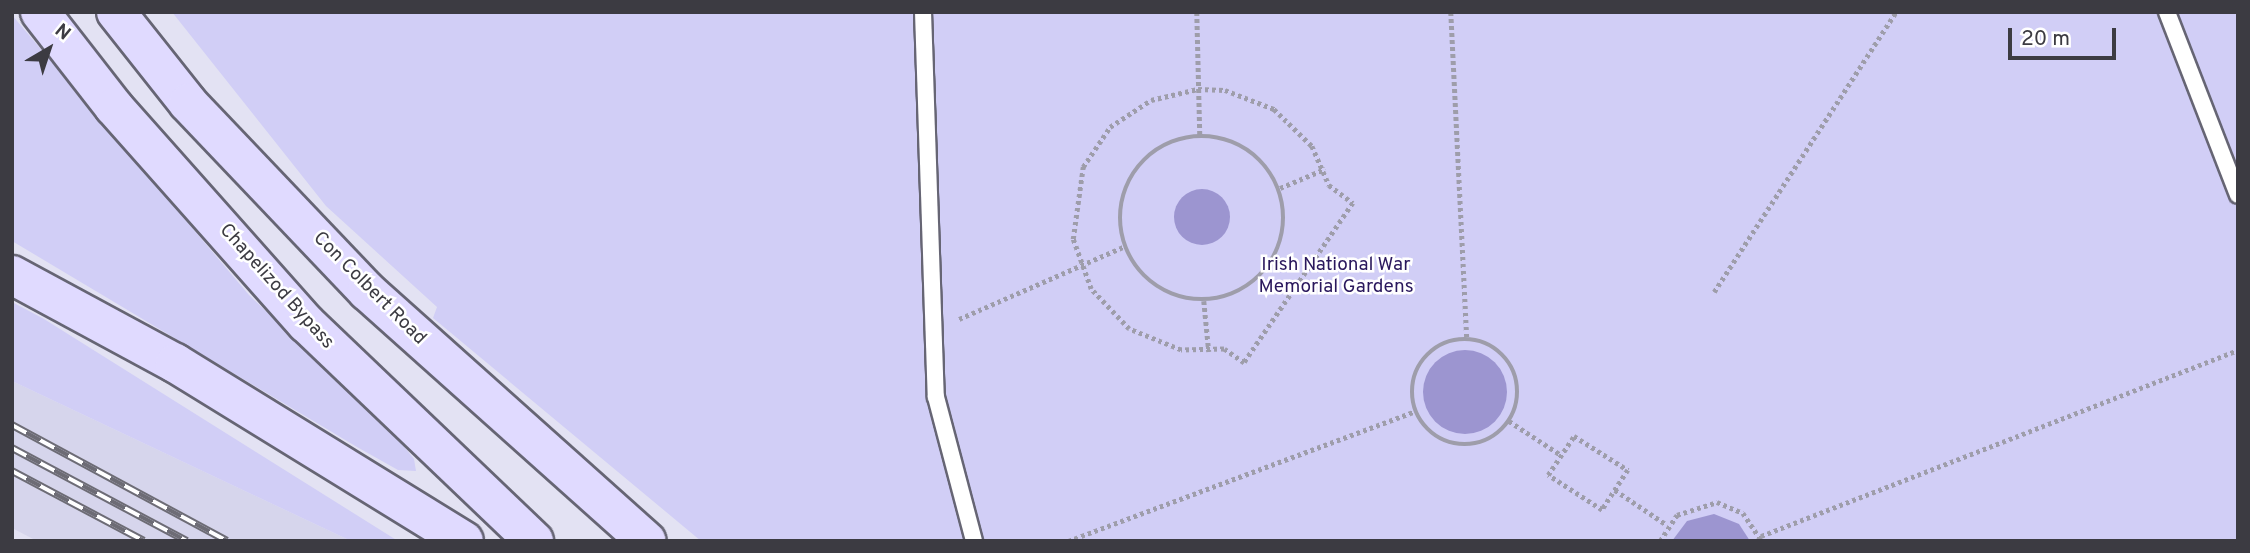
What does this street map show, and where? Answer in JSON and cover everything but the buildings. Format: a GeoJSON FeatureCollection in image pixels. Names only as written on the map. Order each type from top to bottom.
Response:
{"type":"FeatureCollection","features":[{"type":"Feature","properties":{"kind":"main road","name":"Chapelizod Bypass"},"geometry":{"type":"LineString","coordinates":[[40,12],[114,107],[307,324],[534,541]]}},
{"type":"Feature","properties":{"kind":"main road","name":"Con Colbert Road"},"geometry":{"type":"LineString","coordinates":[[116,12],[188,103],[367,291],[647,541]]}},
{"type":"Feature","properties":{"kind":"main road"},"geometry":{"type":"LineString","coordinates":[[12,275],[175,363],[464,541]]}},
{"type":"Feature","properties":{"kind":"lane"},"geometry":{"type":"LineString","coordinates":[[923,12],[930,332],[946,448],[974,541]]}},
{"type":"Feature","properties":{"kind":"lane"},"geometry":{"type":"LineString","coordinates":[[2167,12],[2238,195]]}},
{"type":"Feature","properties":{"kind":"path"},"geometry":{"type":"LineString","coordinates":[[1197,12],[1200,135]]}},
{"type":"Feature","properties":{"kind":"path"},"geometry":{"type":"LineString","coordinates":[[1451,12],[1467,339]]}},
{"type":"Feature","properties":{"kind":"path"},"geometry":{"type":"LineString","coordinates":[[1714,292],[1896,12]]}},
{"type":"Feature","properties":{"kind":"path"},"geometry":{"type":"LineString","coordinates":[[1198,89],[1225,90],[1274,109],[1295,125],[1325,169],[1329,186],[1353,203],[1244,363],[1224,349],[1209,352],[1181,350],[1129,329],[1091,289],[1079,263],[1075,190],[1095,146],[1140,105],[1198,89]]}},
{"type":"Feature","properties":{"kind":"path"},"geometry":{"type":"LineString","coordinates":[[1200,135],[1242,145],[1280,188],[1284,227],[1271,264],[1249,286],[1204,301],[1156,286],[1125,246],[1121,204],[1138,166],[1159,147],[1200,135]]}},
{"type":"Feature","properties":{"kind":"path"},"geometry":{"type":"LineString","coordinates":[[1280,188],[1325,169]]}},
{"type":"Feature","properties":{"kind":"path"},"geometry":{"type":"LineString","coordinates":[[930,332],[1079,263],[1125,246]]}},
{"type":"Feature","properties":{"kind":"path"},"geometry":{"type":"LineString","coordinates":[[1204,301],[1209,352]]}},
{"type":"Feature","properties":{"kind":"path"},"geometry":{"type":"LineString","coordinates":[[1467,339],[1501,353],[1512,368],[1516,404],[1509,421],[1487,440],[1459,444],[1433,434],[1416,411],[1413,382],[1426,355],[1467,339]]}},
{"type":"Feature","properties":{"kind":"path"},"geometry":{"type":"LineString","coordinates":[[1660,541],[1667,525],[1689,507],[1717,502],[1743,513],[1761,538],[2238,350]]}},
{"type":"Feature","properties":{"kind":"path"},"geometry":{"type":"LineString","coordinates":[[1068,541],[1416,411]]}},
{"type":"Feature","properties":{"kind":"path"},"geometry":{"type":"LineString","coordinates":[[1509,421],[1561,455]]}},
{"type":"Feature","properties":{"kind":"path"},"geometry":{"type":"LineString","coordinates":[[1574,436],[1628,470],[1602,510],[1548,475],[1561,455],[1574,436]]}},
{"type":"Feature","properties":{"kind":"path"},"geometry":{"type":"LineString","coordinates":[[1615,490],[1667,525]]}},
{"type":"Feature","properties":{"kind":"shaded area"},"geometry":{"type":"Polygon","coordinates":[[[1196,189],[1208,189],[1218,193],[1226,201],[1230,217],[1226,233],[1218,241],[1208,245],[1196,245],[1186,241],[1178,233],[1174,223],[1174,211],[1178,201],[1186,193],[1196,189]]]}},
{"type":"Feature","properties":{"kind":"shaded area"},"geometry":{"type":"Polygon","coordinates":[[[1465,350],[1488,357],[1500,369],[1507,392],[1500,415],[1488,427],[1465,434],[1442,427],[1430,415],[1423,392],[1430,369],[1442,357],[1465,350]]]}},
{"type":"Feature","properties":{"kind":"shaded area"},"geometry":{"type":"Polygon","coordinates":[[[12,381],[351,541],[37,541],[12,528],[12,381]]]}},
{"type":"Feature","properties":{"kind":"shaded area"},"geometry":{"type":"Polygon","coordinates":[[[1714,514],[1739,524],[1750,541],[1672,541],[1687,521],[1714,514]]]}},
{"type":"Feature","properties":{"kind":"green space","name":"Irish National War Memorial Gardens"},"geometry":{"type":"Polygon","coordinates":[[[172,12],[2238,12],[2238,541],[701,541],[433,318],[437,307],[326,206],[172,12]]]}},
{"type":"Feature","properties":{"kind":"green space"},"geometry":{"type":"Polygon","coordinates":[[[12,15],[249,295],[390,429],[414,459],[416,471],[398,470],[357,447],[12,241],[12,15]]]}},
{"type":"Feature","properties":{"kind":"green space"},"geometry":{"type":"Polygon","coordinates":[[[12,302],[44,319],[398,541],[351,541],[12,381],[12,302]]]}},
{"type":"Feature","properties":{"kind":"railway"},"geometry":{"type":"LineString","coordinates":[[12,425],[227,541]]}},
{"type":"Feature","properties":{"kind":"railway"},"geometry":{"type":"LineString","coordinates":[[12,448],[187,541]]}},
{"type":"Feature","properties":{"kind":"railway"},"geometry":{"type":"LineString","coordinates":[[12,471],[144,541]]}}]}
